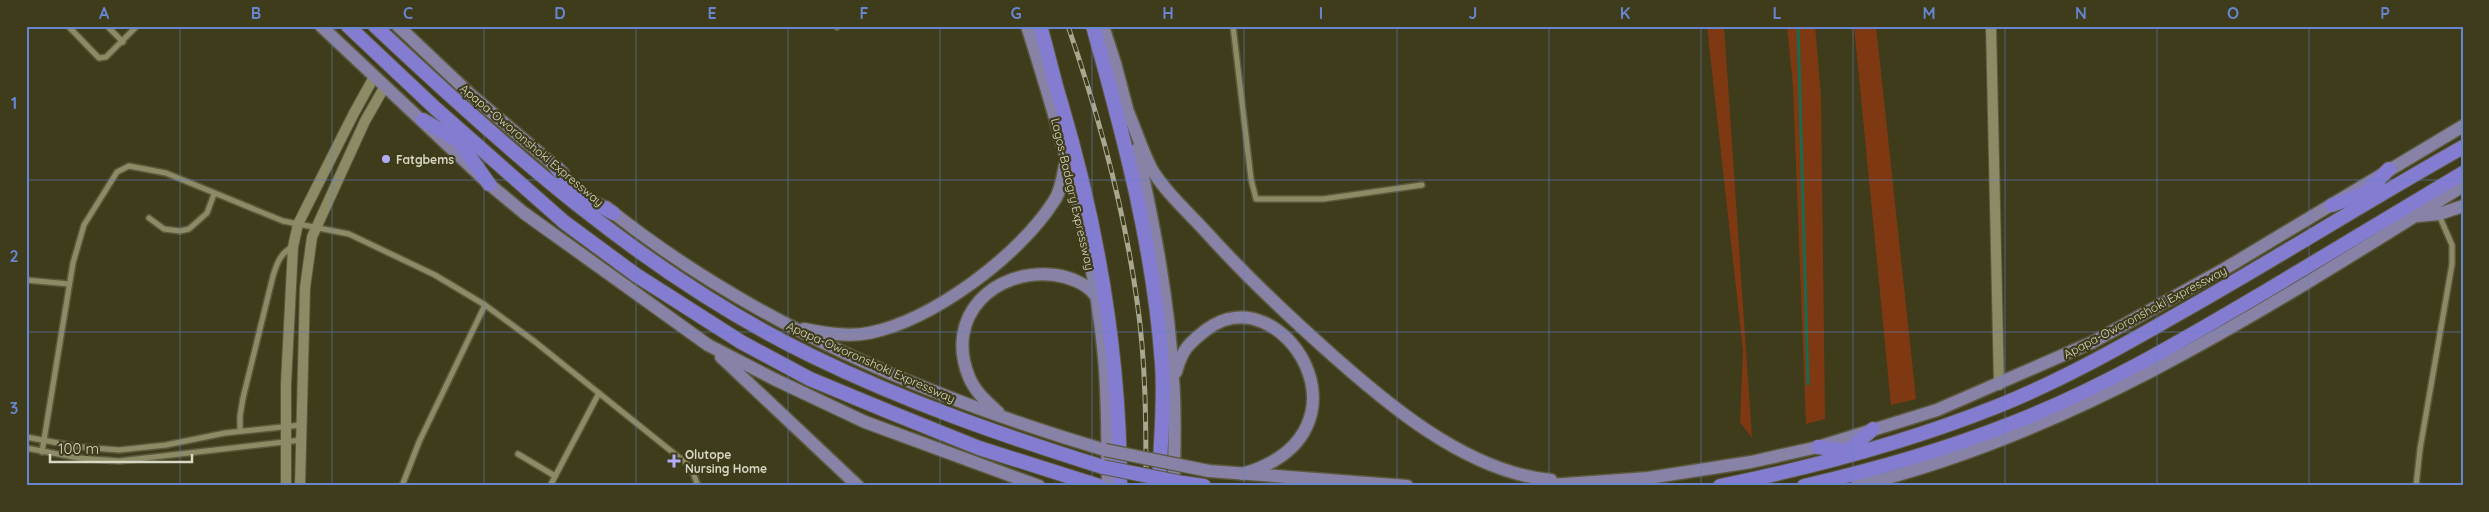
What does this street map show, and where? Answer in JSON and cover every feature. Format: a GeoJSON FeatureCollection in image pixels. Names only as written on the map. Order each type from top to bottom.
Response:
{"type":"FeatureCollection","features":[{"type":"Feature","properties":{"kind":"highway"},"geometry":{"type":"LineString","coordinates":[[348,26],[436,108],[564,222],[636,275],[741,342],[810,379],[979,448],[1099,486]]}},
{"type":"Feature","properties":{"kind":"highway","name":"Apapa-Oworonshoki Expressway"},"geometry":{"type":"LineString","coordinates":[[375,26],[459,105],[603,225],[653,262],[703,294],[810,355],[870,383],[988,430],[1103,467],[1179,484],[1204,486]]}},
{"type":"Feature","properties":{"kind":"highway","name":"Lagos-Badagry Expressway"},"geometry":{"type":"LineString","coordinates":[[1040,26],[1071,136],[1101,266],[1111,328],[1120,425],[1120,486]]}},
{"type":"Feature","properties":{"kind":"highway"},"geometry":{"type":"LineString","coordinates":[[1093,26],[1126,144],[1138,198],[1153,285],[1162,366],[1159,486]]}},
{"type":"Feature","properties":{"kind":"highway"},"geometry":{"type":"LineString","coordinates":[[436,108],[489,184]]}},
{"type":"Feature","properties":{"kind":"highway"},"geometry":{"type":"LineString","coordinates":[[423,120],[503,167]]}},
{"type":"Feature","properties":{"kind":"highway","name":"Apapa-Oworonshoki Expressway"},"geometry":{"type":"LineString","coordinates":[[1836,458],[1874,449],[1998,406],[2097,360],[2463,147]]}},
{"type":"Feature","properties":{"kind":"highway"},"geometry":{"type":"LineString","coordinates":[[556,167],[603,225]]}},
{"type":"Feature","properties":{"kind":"highway"},"geometry":{"type":"LineString","coordinates":[[2347,215],[2389,169]]}},
{"type":"Feature","properties":{"kind":"highway"},"geometry":{"type":"LineString","coordinates":[[1825,486],[1848,480],[2011,424],[2117,375],[2187,338],[2463,173]]}},
{"type":"Feature","properties":{"kind":"highway"},"geometry":{"type":"LineString","coordinates":[[549,180],[613,213]]}},
{"type":"Feature","properties":{"kind":"highway"},"geometry":{"type":"LineString","coordinates":[[2332,205],[2402,181]]}},
{"type":"Feature","properties":{"kind":"highway"},"geometry":{"type":"LineString","coordinates":[[1720,486],[1836,458],[1873,430]]}},
{"type":"Feature","properties":{"kind":"highway"},"geometry":{"type":"LineString","coordinates":[[1818,447],[1836,458],[1848,480]]}},
{"type":"Feature","properties":{"kind":"highway"},"geometry":{"type":"LineString","coordinates":[[1804,486],[1848,480]]}},
{"type":"Feature","properties":{"kind":"main road"},"geometry":{"type":"LineString","coordinates":[[321,26],[489,184],[570,247],[708,345],[858,486]]}},
{"type":"Feature","properties":{"kind":"main road","name":"Apapa-Oworonshoki Expressway"},"geometry":{"type":"LineString","coordinates":[[398,26],[470,94],[613,213],[694,270],[785,325],[878,368],[968,405],[1105,450],[1184,466],[1242,474],[1407,486]]}},
{"type":"Feature","properties":{"kind":"main road","name":"Lagos-Badagry Expressway"},"geometry":{"type":"LineString","coordinates":[[1027,26],[1052,106],[1087,242],[1104,357],[1108,486]]}},
{"type":"Feature","properties":{"kind":"main road"},"geometry":{"type":"LineString","coordinates":[[1102,26],[1128,112],[1155,230],[1166,302],[1174,379],[1179,484]]}},
{"type":"Feature","properties":{"kind":"main road"},"geometry":{"type":"LineString","coordinates":[[1128,112],[1144,152],[1160,180],[1234,263],[1374,392],[1435,436],[1498,467],[1548,480],[1579,482]]}},
{"type":"Feature","properties":{"kind":"main road","name":"Apapa-Oworonshoki Expressway"},"geometry":{"type":"LineString","coordinates":[[1537,486],[1648,478],[1708,470],[1818,447],[1937,410],[2101,338],[2332,205],[2463,126]]}},
{"type":"Feature","properties":{"kind":"main road"},"geometry":{"type":"LineString","coordinates":[[785,325],[836,334],[867,333],[898,326],[930,311],[997,262],[1022,240],[1056,200],[1066,163]]}},
{"type":"Feature","properties":{"kind":"main road"},"geometry":{"type":"LineString","coordinates":[[1848,480],[1933,465],[2086,405],[2242,320],[2463,186]]}},
{"type":"Feature","properties":{"kind":"main road"},"geometry":{"type":"LineString","coordinates":[[2414,216],[2438,214],[2463,206]]}},
{"type":"Feature","properties":{"kind":"main road"},"geometry":{"type":"LineString","coordinates":[[1001,416],[979,394],[969,378],[964,360],[963,340],[976,303],[990,290],[1004,282],[1022,276],[1041,274],[1064,277],[1083,284],[1095,295]]}},
{"type":"Feature","properties":{"kind":"main road"},"geometry":{"type":"LineString","coordinates":[[1174,379],[1181,354],[1187,345],[1217,322],[1246,317],[1269,323],[1302,356],[1312,383],[1313,404],[1307,427],[1294,448],[1279,460],[1242,474]]}},
{"type":"Feature","properties":{"kind":"main road"},"geometry":{"type":"LineString","coordinates":[[708,345],[865,422],[1038,486]]}},
{"type":"Feature","properties":{"kind":"street"},"geometry":{"type":"LineString","coordinates":[[68,26],[100,58],[106,57],[137,26]]}},
{"type":"Feature","properties":{"kind":"street"},"geometry":{"type":"LineString","coordinates":[[107,26],[122,42]]}},
{"type":"Feature","properties":{"kind":"street"},"geometry":{"type":"LineString","coordinates":[[1233,26],[1251,179],[1256,199],[1323,199],[1422,185]]}},
{"type":"Feature","properties":{"kind":"street"},"geometry":{"type":"LineString","coordinates":[[1991,26],[1999,384]]}},
{"type":"Feature","properties":{"kind":"street"},"geometry":{"type":"LineString","coordinates":[[286,486],[289,293],[293,247],[298,224],[354,112],[374,77]]}},
{"type":"Feature","properties":{"kind":"street"},"geometry":{"type":"LineString","coordinates":[[300,486],[305,288],[309,252],[316,226],[365,121],[385,86]]}},
{"type":"Feature","properties":{"kind":"street"},"geometry":{"type":"LineString","coordinates":[[42,452],[69,284],[84,225],[117,172],[129,166],[166,173],[282,222],[316,226],[349,234],[435,275],[485,305],[599,393],[691,467],[698,486]]}},
{"type":"Feature","properties":{"kind":"street"},"geometry":{"type":"LineString","coordinates":[[149,218],[164,229],[180,231],[189,228],[207,213],[214,194]]}},
{"type":"Feature","properties":{"kind":"street"},"geometry":{"type":"LineString","coordinates":[[2416,486],[2420,449],[2452,264],[2452,245],[2438,214]]}},
{"type":"Feature","properties":{"kind":"street"},"geometry":{"type":"LineString","coordinates":[[240,431],[240,416],[245,388],[273,276],[278,260],[284,252],[293,247]]}},
{"type":"Feature","properties":{"kind":"street"},"geometry":{"type":"LineString","coordinates":[[26,280],[69,284]]}},
{"type":"Feature","properties":{"kind":"street"},"geometry":{"type":"LineString","coordinates":[[402,486],[419,442],[485,305]]}},
{"type":"Feature","properties":{"kind":"street"},"geometry":{"type":"LineString","coordinates":[[550,486],[599,393]]}},
{"type":"Feature","properties":{"kind":"street"},"geometry":{"type":"LineString","coordinates":[[26,437],[80,447],[119,450],[166,445],[240,431],[301,425]]}},
{"type":"Feature","properties":{"kind":"street"},"geometry":{"type":"LineString","coordinates":[[26,448],[42,452],[119,461],[301,440]]}},
{"type":"Feature","properties":{"kind":"street"},"geometry":{"type":"LineString","coordinates":[[518,454],[555,476]]}},
{"type":"Feature","properties":{"kind":"shaded area"},"geometry":{"type":"Polygon","coordinates":[[[1707,26],[1724,26],[1752,438],[1740,422],[1743,351],[1707,26]]]}},
{"type":"Feature","properties":{"kind":"shaded area"},"geometry":{"type":"Polygon","coordinates":[[[1787,26],[1815,26],[1821,96],[1825,419],[1806,424],[1793,86],[1787,26]]]}},
{"type":"Feature","properties":{"kind":"shaded area"},"geometry":{"type":"Polygon","coordinates":[[[1854,26],[1876,26],[1916,399],[1891,405],[1854,26]]]}},
{"type":"Feature","properties":{"kind":"waterway"},"geometry":{"type":"LineString","coordinates":[[1798,26],[1808,384]]}},
{"type":"Feature","properties":{"kind":"railway"},"geometry":{"type":"LineString","coordinates":[[1068,26],[1100,128],[1118,196],[1132,266],[1144,370],[1146,486]]}},
{"type":"Feature","properties":{"kind":"place","name":"Fatgbems"},"geometry":{"type":"Point","coordinates":[386,159]}},
{"type":"Feature","properties":{"kind":"place","name":"Olutope Nursing Home"},"geometry":{"type":"Point","coordinates":[674,461]}}]}
